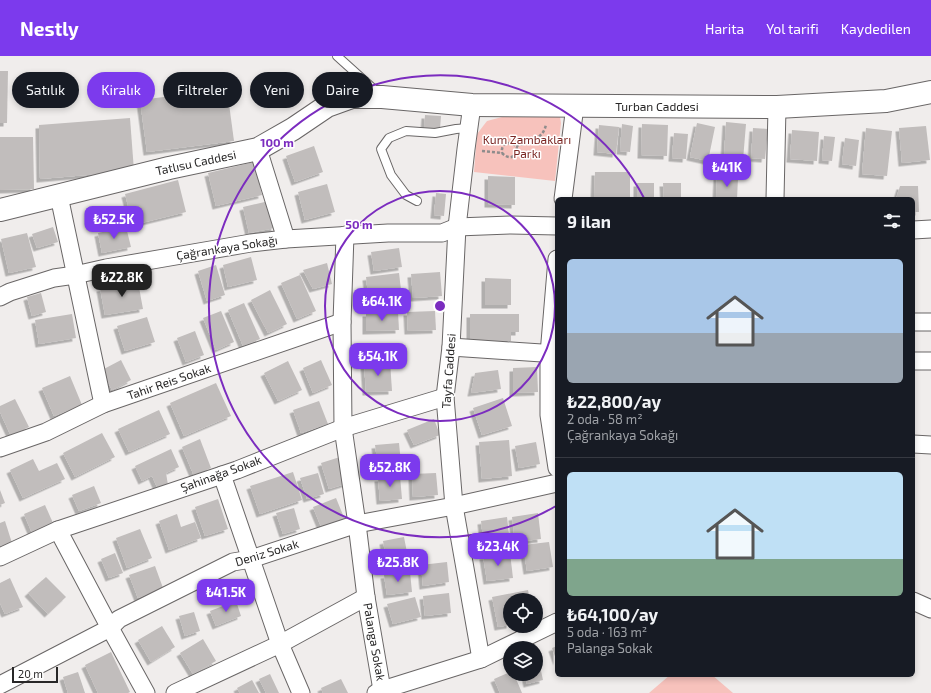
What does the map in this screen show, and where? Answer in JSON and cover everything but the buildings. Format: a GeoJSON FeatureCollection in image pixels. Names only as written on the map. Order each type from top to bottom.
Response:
{"type":"FeatureCollection","features":[{"type":"Feature","properties":{"kind":"main road","name":"Turban Caddesi"},"geometry":{"type":"LineString","coordinates":[[382,97],[472,105],[777,107],[886,101],[931,92]]}},
{"type":"Feature","properties":{"kind":"main road","name":"Tatlısu Caddesi"},"geometry":{"type":"LineString","coordinates":[[0,210],[169,168],[258,149],[294,129],[326,106],[352,97],[382,97]]}},
{"type":"Feature","properties":{"kind":"street","name":"Tayfa Caddesi"},"geometry":{"type":"LineString","coordinates":[[472,105],[458,227],[451,347],[445,397],[454,506],[481,659]]}},
{"type":"Feature","properties":{"kind":"street"},"geometry":{"type":"LineString","coordinates":[[563,197],[575,106]]}},
{"type":"Feature","properties":{"kind":"street"},"geometry":{"type":"LineString","coordinates":[[775,197],[777,107]]}},
{"type":"Feature","properties":{"kind":"street"},"geometry":{"type":"LineString","coordinates":[[258,149],[286,239]]}},
{"type":"Feature","properties":{"kind":"street"},"geometry":{"type":"LineString","coordinates":[[59,196],[103,404]]}},
{"type":"Feature","properties":{"kind":"street","name":"Çağrankaya Sokağı"},"geometry":{"type":"LineString","coordinates":[[0,297],[10,292],[54,278],[251,243],[345,235],[442,233],[458,227],[511,225],[555,226]]}},
{"type":"Feature","properties":{"kind":"street"},"geometry":{"type":"LineString","coordinates":[[915,230],[931,228]]}},
{"type":"Feature","properties":{"kind":"street","name":"Palanga Sokak"},"geometry":{"type":"LineString","coordinates":[[345,235],[342,322],[343,428],[379,691]]}},
{"type":"Feature","properties":{"kind":"street"},"geometry":{"type":"LineString","coordinates":[[555,306],[549,415],[555,455]]}},
{"type":"Feature","properties":{"kind":"street","name":"Tahir Reis Sokak"},"geometry":{"type":"LineString","coordinates":[[0,448],[46,432],[103,404],[342,322]]}},
{"type":"Feature","properties":{"kind":"street"},"geometry":{"type":"LineString","coordinates":[[915,322],[931,322]]}},
{"type":"Feature","properties":{"kind":"street"},"geometry":{"type":"LineString","coordinates":[[451,347],[553,354]]}},
{"type":"Feature","properties":{"kind":"street","name":"Şahinağa Sokak"},"geometry":{"type":"LineString","coordinates":[[0,557],[58,530],[222,475],[343,428],[445,397]]}},
{"type":"Feature","properties":{"kind":"street"},"geometry":{"type":"LineString","coordinates":[[915,444],[931,445]]}},
{"type":"Feature","properties":{"kind":"street"},"geometry":{"type":"LineString","coordinates":[[222,475],[280,644],[302,693]]}},
{"type":"Feature","properties":{"kind":"street","name":"Deniz Sokak"},"geometry":{"type":"LineString","coordinates":[[0,685],[110,628],[119,619],[233,562],[251,559],[357,524],[454,506],[555,483]]}},
{"type":"Feature","properties":{"kind":"street"},"geometry":{"type":"LineString","coordinates":[[58,530],[146,693]]}},
{"type":"Feature","properties":{"kind":"street"},"geometry":{"type":"LineString","coordinates":[[175,693],[280,644],[366,597]]}},
{"type":"Feature","properties":{"kind":"street"},"geometry":{"type":"LineString","coordinates":[[915,602],[931,609]]}},
{"type":"Feature","properties":{"kind":"street"},"geometry":{"type":"LineString","coordinates":[[379,691],[481,659],[555,623]]}},
{"type":"Feature","properties":{"kind":"lane"},"geometry":{"type":"LineString","coordinates":[[337,56],[382,97]]}},
{"type":"Feature","properties":{"kind":"lane"},"geometry":{"type":"LineString","coordinates":[[417,201],[406,194],[391,175],[381,149],[389,138],[406,131],[435,133],[469,128]]}},
{"type":"Feature","properties":{"kind":"path"},"geometry":{"type":"LineString","coordinates":[[502,153],[503,146],[506,143],[514,144],[516,146],[540,137],[546,130],[546,106]]}},
{"type":"Feature","properties":{"kind":"path"},"geometry":{"type":"LineString","coordinates":[[466,149],[502,153],[506,157],[510,158],[515,155],[517,151],[516,146]]}},
{"type":"Feature","properties":{"kind":"green space","name":"Kum Zambakları Parkı"},"geometry":{"type":"Polygon","coordinates":[[[502,117],[560,117],[561,123],[555,181],[474,172],[477,134],[487,121],[502,117]]]}},
{"type":"Feature","properties":{"kind":"green space"},"geometry":{"type":"Polygon","coordinates":[[[668,677],[714,677],[733,693],[649,693],[668,677]]]}}]}
